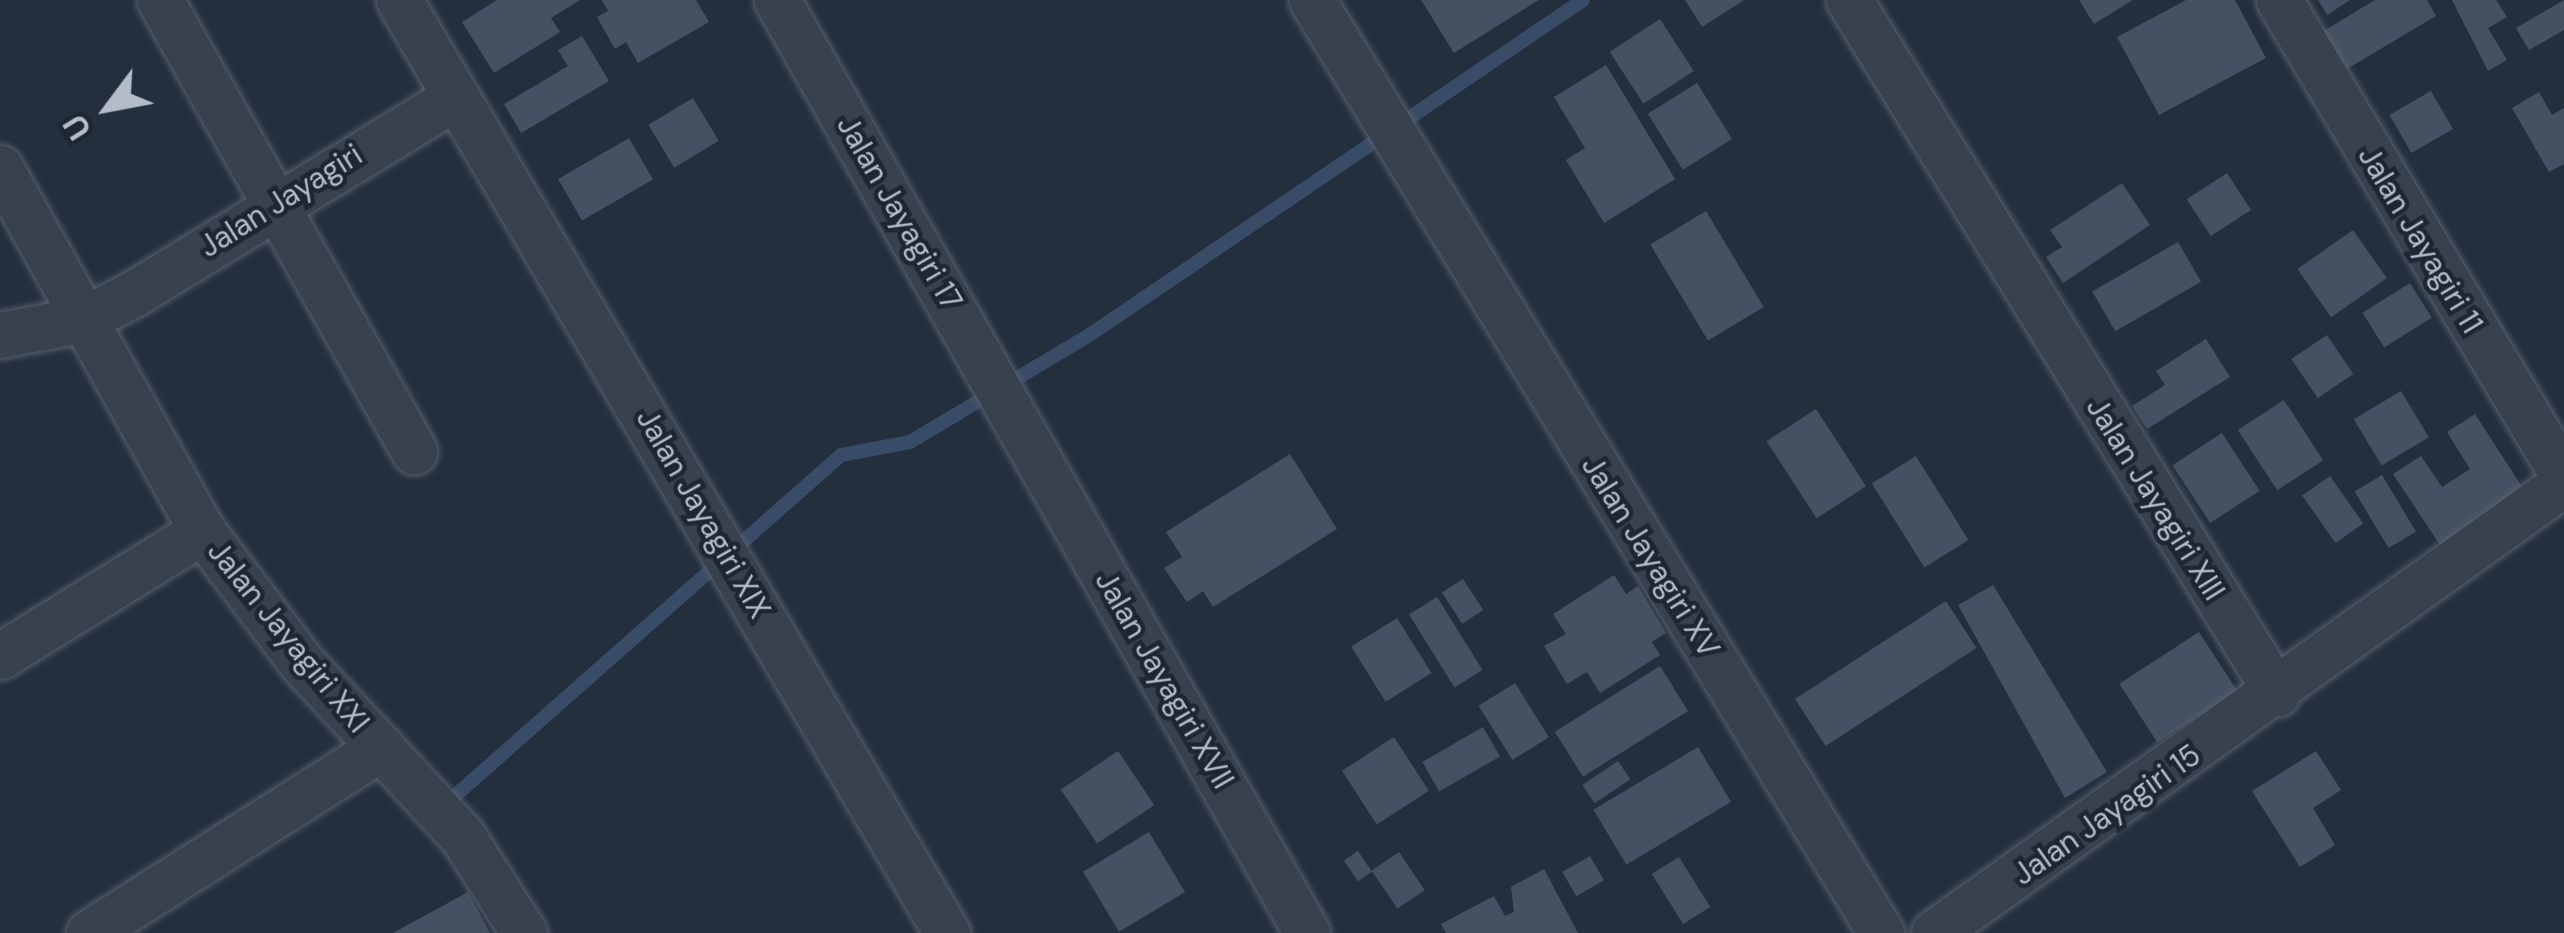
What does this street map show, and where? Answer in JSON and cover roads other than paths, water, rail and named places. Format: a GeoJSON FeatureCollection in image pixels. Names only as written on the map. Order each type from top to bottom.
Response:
{"type":"FeatureCollection","features":[{"type":"Feature","properties":{"kind":"street"},"geometry":{"type":"LineString","coordinates":[[160,0],[268,208],[414,451]]}},
{"type":"Feature","properties":{"kind":"street"},"geometry":{"type":"LineString","coordinates":[[399,0],[456,97]]}},
{"type":"Feature","properties":{"kind":"street","name":"Jalan Jayagiri 17"},"geometry":{"type":"LineString","coordinates":[[777,0],[1021,427]]}},
{"type":"Feature","properties":{"kind":"street","name":"Jalan Jayagiri XV"},"geometry":{"type":"LineString","coordinates":[[1312,0],[1416,182],[1881,933]]}},
{"type":"Feature","properties":{"kind":"street","name":"Jalan Jayagiri XIII"},"geometry":{"type":"LineString","coordinates":[[1850,0],[2276,693]]}},
{"type":"Feature","properties":{"kind":"street","name":"Jalan Jayagiri 11"},"geometry":{"type":"LineString","coordinates":[[2279,0],[2564,480]]}},
{"type":"Feature","properties":{"kind":"street","name":"Jalan Jayagiri"},"geometry":{"type":"LineString","coordinates":[[0,334],[85,319],[456,97]]}},
{"type":"Feature","properties":{"kind":"street","name":"Jalan Jayagiri XIX"},"geometry":{"type":"LineString","coordinates":[[456,97],[947,933]]}},
{"type":"Feature","properties":{"kind":"street","name":"Jalan Jayagiri XXI"},"geometry":{"type":"LineString","coordinates":[[0,168],[202,531],[381,748],[463,837],[524,933]]}},
{"type":"Feature","properties":{"kind":"street","name":"Jalan Jayagiri XVII"},"geometry":{"type":"LineString","coordinates":[[1021,427],[1307,933]]}},
{"type":"Feature","properties":{"kind":"street"},"geometry":{"type":"LineString","coordinates":[[2276,693],[2564,480]]}},
{"type":"Feature","properties":{"kind":"street"},"geometry":{"type":"LineString","coordinates":[[0,656],[202,531]]}},
{"type":"Feature","properties":{"kind":"street","name":"Jalan Jayagiri 15"},"geometry":{"type":"LineString","coordinates":[[1934,933],[2276,693]]}},
{"type":"Feature","properties":{"kind":"street"},"geometry":{"type":"LineString","coordinates":[[89,933],[381,748]]}},
{"type":"Feature","properties":{"kind":"waterway"},"geometry":{"type":"LineString","coordinates":[[448,802],[841,455],[910,442],[1088,336],[1583,0]]}}]}
